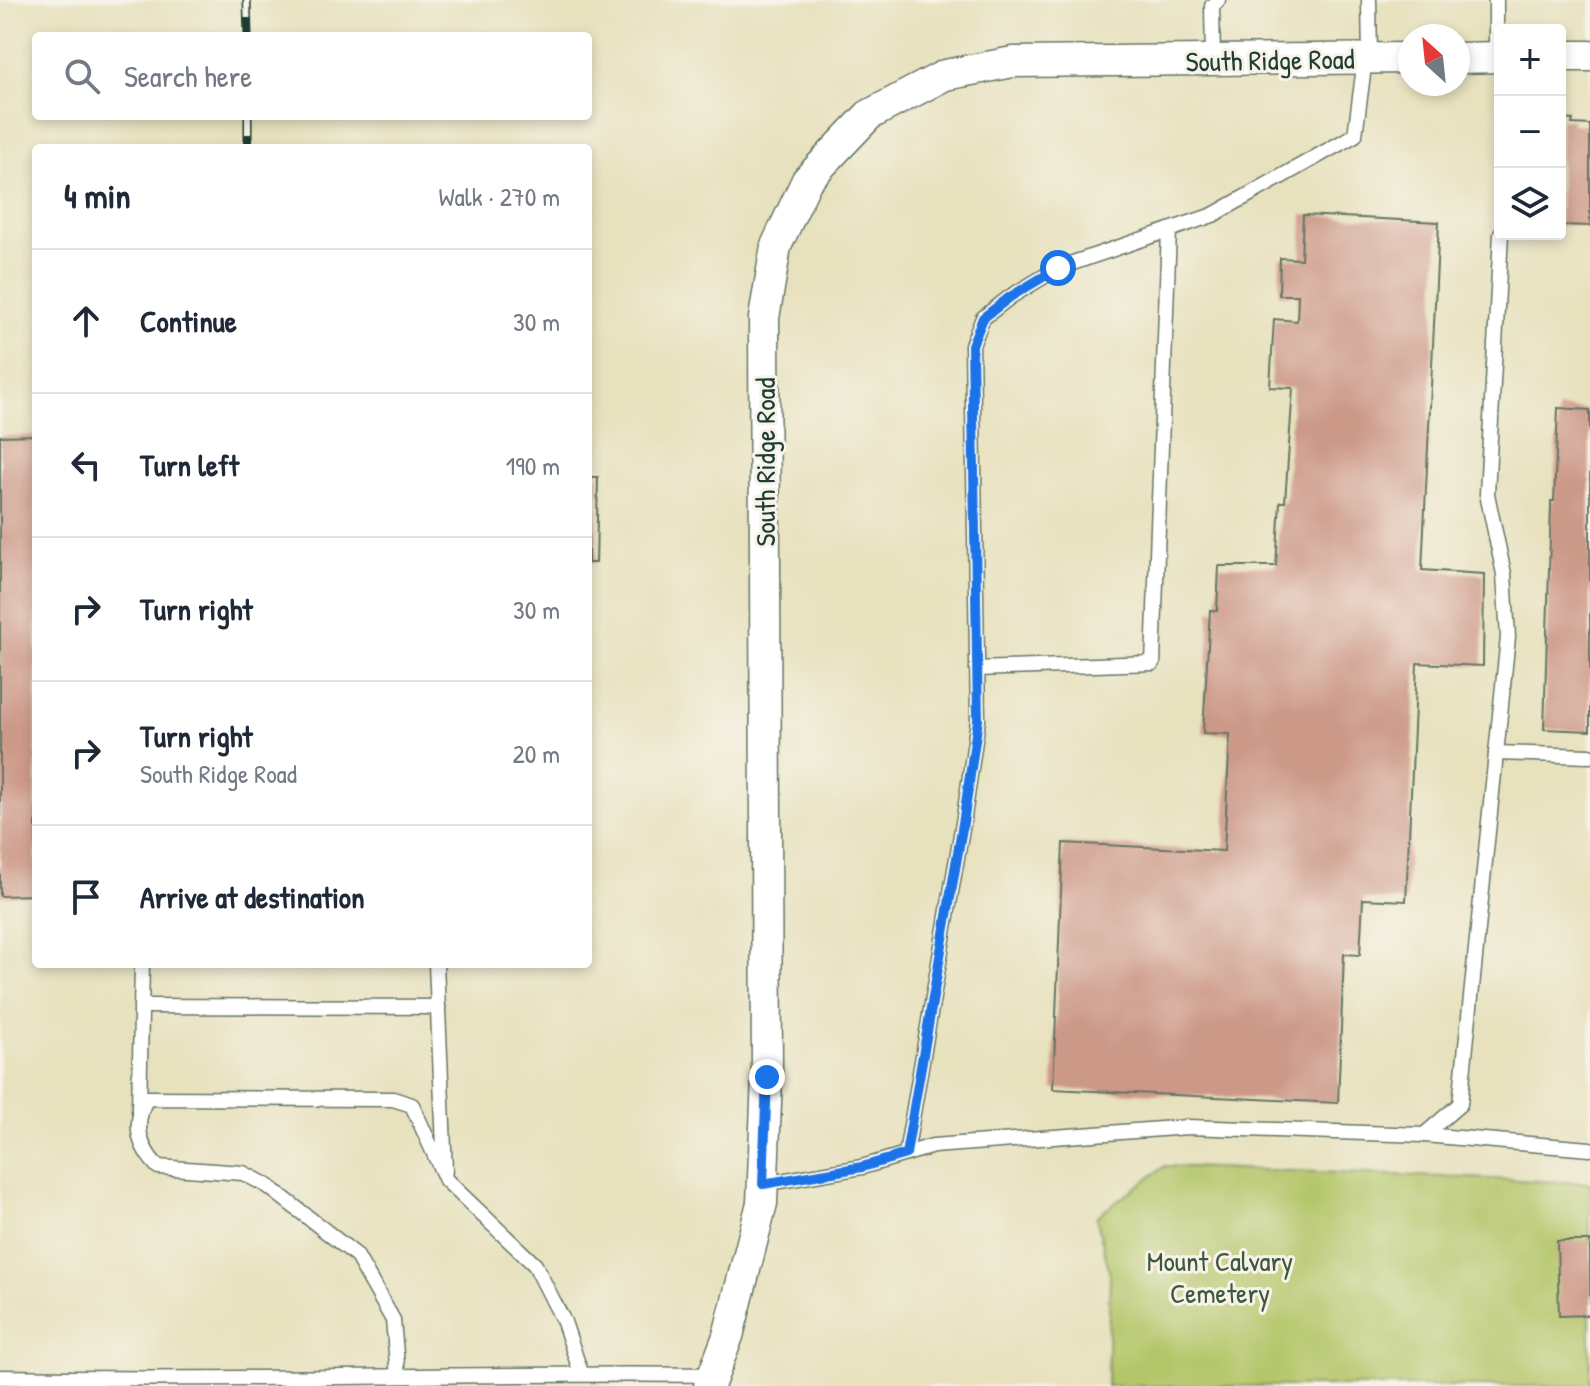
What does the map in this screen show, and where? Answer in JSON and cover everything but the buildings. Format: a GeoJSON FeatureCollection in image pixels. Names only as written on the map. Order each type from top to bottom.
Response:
{"type":"FeatureCollection","features":[{"type":"Feature","properties":{"kind":"street"},"geometry":{"type":"LineString","coordinates":[[1566,56],[1590,56]]}},
{"type":"Feature","properties":{"kind":"street"},"geometry":{"type":"LineString","coordinates":[[1470,58],[1494,57]]}},
{"type":"Feature","properties":{"kind":"street","name":"South Ridge Road"},"geometry":{"type":"LineString","coordinates":[[711,1380],[732,1320],[762,1203],[767,1077],[764,318],[776,246],[807,180],[869,115],[945,75],[1013,62],[1398,58]]}},
{"type":"Feature","properties":{"kind":"lane"},"geometry":{"type":"LineString","coordinates":[[1213,60],[1212,6],[1218,0]]}},
{"type":"Feature","properties":{"kind":"lane"},"geometry":{"type":"LineString","coordinates":[[906,1154],[978,720],[972,345],[983,318],[1010,297],[1058,268],[1213,215],[1355,135],[1367,59],[1369,0]]}},
{"type":"Feature","properties":{"kind":"lane"},"geometry":{"type":"LineString","coordinates":[[1496,0],[1497,24]]}},
{"type":"Feature","properties":{"kind":"lane"},"geometry":{"type":"LineString","coordinates":[[977,669],[1153,663],[1169,230]]}},
{"type":"Feature","properties":{"kind":"lane"},"geometry":{"type":"LineString","coordinates":[[1424,1135],[1460,1104],[1508,637],[1504,574],[1487,494],[1501,240]]}},
{"type":"Feature","properties":{"kind":"lane"},"geometry":{"type":"LineString","coordinates":[[1496,753],[1590,756]]}},
{"type":"Feature","properties":{"kind":"lane"},"geometry":{"type":"LineString","coordinates":[[142,968],[139,1138],[146,1154],[158,1167],[243,1173],[268,1186],[356,1255],[393,1320],[398,1376]]}},
{"type":"Feature","properties":{"kind":"lane"},"geometry":{"type":"LineString","coordinates":[[436,968],[446,1180]]}},
{"type":"Feature","properties":{"kind":"lane"},"geometry":{"type":"LineString","coordinates":[[141,1006],[438,1007]]}},
{"type":"Feature","properties":{"kind":"lane"},"geometry":{"type":"LineString","coordinates":[[139,1111],[147,1098],[393,1099],[412,1105],[446,1180],[535,1265],[564,1322],[581,1373]]}},
{"type":"Feature","properties":{"kind":"lane"},"geometry":{"type":"LineString","coordinates":[[763,1184],[862,1167],[933,1146],[1188,1127],[1424,1135],[1590,1149]]}},
{"type":"Feature","properties":{"kind":"lane"},"geometry":{"type":"LineString","coordinates":[[0,1377],[137,1380],[581,1373],[711,1380]]}},
{"type":"Feature","properties":{"kind":"green space","name":"Mount Calvary Cemetery"},"geometry":{"type":"Polygon","coordinates":[[[1165,1166],[1590,1183],[1590,1386],[1107,1386],[1110,1274],[1096,1217],[1165,1166]]]}},
{"type":"Feature","properties":{"kind":"railway"},"geometry":{"type":"LineString","coordinates":[[247,0],[248,32]]}},
{"type":"Feature","properties":{"kind":"railway"},"geometry":{"type":"LineString","coordinates":[[248,120],[248,144]]}},
{"type":"Feature","properties":{"kind":"route"},"geometry":{"type":"LineString","coordinates":[[767,1077],[763,1184],[862,1167],[906,1154],[978,720],[972,345],[983,318],[1010,297],[1058,268]]}}]}
